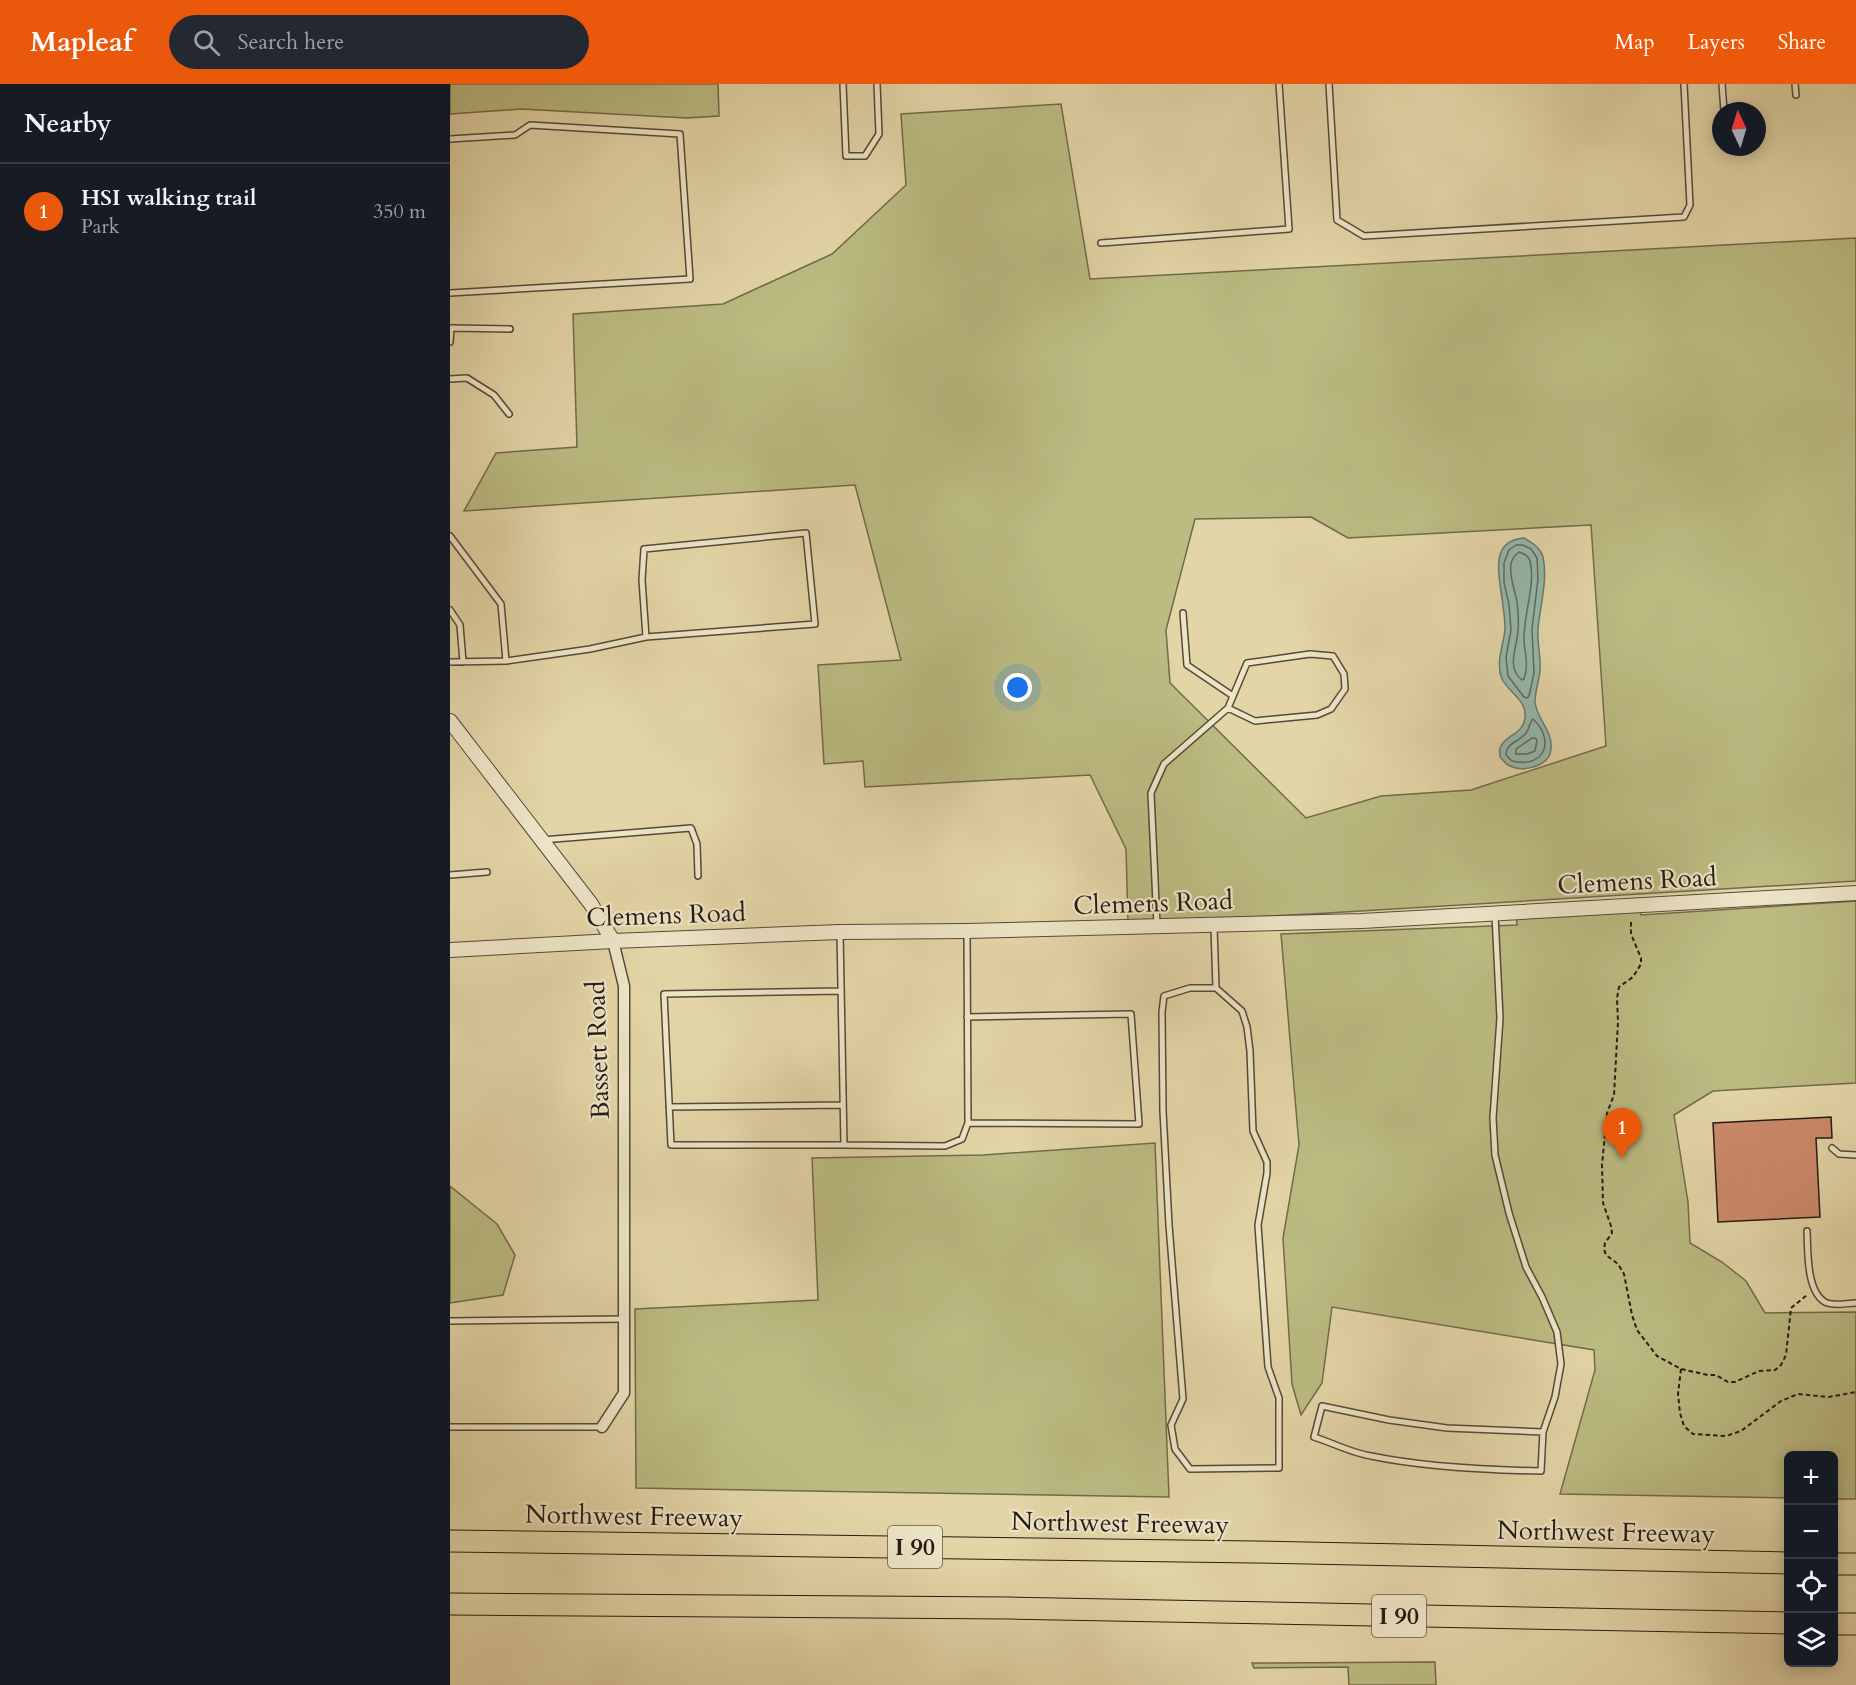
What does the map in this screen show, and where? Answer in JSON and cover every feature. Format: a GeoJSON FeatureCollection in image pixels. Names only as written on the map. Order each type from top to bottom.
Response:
{"type":"FeatureCollection","features":[{"type":"Feature","properties":{"kind":"highway","name":"Northwest Freeway"},"geometry":{"type":"LineString","coordinates":[[450,1541],[1242,1552],[1784,1563]]}},
{"type":"Feature","properties":{"kind":"highway"},"geometry":{"type":"LineString","coordinates":[[1838,1564],[1856,1564]]}},
{"type":"Feature","properties":{"kind":"highway","name":"I 90"},"geometry":{"type":"LineString","coordinates":[[450,1604],[1009,1608],[1784,1623]]}},
{"type":"Feature","properties":{"kind":"highway"},"geometry":{"type":"LineString","coordinates":[[1838,1624],[1856,1624]]}},
{"type":"Feature","properties":{"kind":"street","name":"Bassett Road"},"geometry":{"type":"LineString","coordinates":[[450,721],[591,904],[613,941],[624,986],[624,1393],[602,1427]]}},
{"type":"Feature","properties":{"kind":"street","name":"Clemens Road"},"geometry":{"type":"LineString","coordinates":[[450,950],[840,932],[967,932],[1362,921],[1856,893]]}},
{"type":"Feature","properties":{"kind":"lane"},"geometry":{"type":"LineString","coordinates":[[843,84],[846,156],[865,156],[879,134],[877,84]]}},
{"type":"Feature","properties":{"kind":"lane"},"geometry":{"type":"LineString","coordinates":[[1101,243],[1289,229],[1279,84]]}},
{"type":"Feature","properties":{"kind":"lane"},"geometry":{"type":"LineString","coordinates":[[1329,84],[1337,220],[1364,236],[1684,217],[1690,205],[1684,84]]}},
{"type":"Feature","properties":{"kind":"lane"},"geometry":{"type":"LineString","coordinates":[[1722,84],[1723,102]]}},
{"type":"Feature","properties":{"kind":"lane"},"geometry":{"type":"LineString","coordinates":[[1795,84],[1796,95]]}},
{"type":"Feature","properties":{"kind":"lane"},"geometry":{"type":"LineString","coordinates":[[450,139],[515,135],[530,125],[680,134],[690,279],[450,293]]}},
{"type":"Feature","properties":{"kind":"lane"},"geometry":{"type":"LineString","coordinates":[[450,342],[451,328],[510,329]]}},
{"type":"Feature","properties":{"kind":"lane"},"geometry":{"type":"LineString","coordinates":[[450,379],[467,378],[494,395],[509,414]]}},
{"type":"Feature","properties":{"kind":"lane"},"geometry":{"type":"LineString","coordinates":[[450,662],[506,661],[590,649],[645,637],[815,624],[806,533],[645,549],[642,579],[645,637]]}},
{"type":"Feature","properties":{"kind":"lane"},"geometry":{"type":"LineString","coordinates":[[450,536],[501,604],[506,661]]}},
{"type":"Feature","properties":{"kind":"lane"},"geometry":{"type":"LineString","coordinates":[[450,610],[460,625],[463,662]]}},
{"type":"Feature","properties":{"kind":"lane"},"geometry":{"type":"LineString","coordinates":[[1183,613],[1187,664],[1233,696]]}},
{"type":"Feature","properties":{"kind":"lane"},"geometry":{"type":"LineString","coordinates":[[1157,926],[1150,793],[1164,764],[1228,708],[1247,663],[1310,654],[1333,656],[1344,674],[1345,689],[1331,709],[1317,715],[1255,721],[1228,708]]}},
{"type":"Feature","properties":{"kind":"lane"},"geometry":{"type":"LineString","coordinates":[[541,840],[691,828],[698,844],[698,876]]}},
{"type":"Feature","properties":{"kind":"lane"},"geometry":{"type":"LineString","coordinates":[[450,875],[487,872]]}},
{"type":"Feature","properties":{"kind":"lane"},"geometry":{"type":"LineString","coordinates":[[1495,913],[1500,1018],[1493,1118],[1495,1155],[1509,1213],[1526,1267],[1557,1332],[1561,1364],[1555,1397],[1543,1431],[1541,1471],[1444,1466],[1369,1456],[1314,1437],[1322,1406],[1447,1428],[1543,1431]]}},
{"type":"Feature","properties":{"kind":"lane"},"geometry":{"type":"LineString","coordinates":[[1214,925],[1216,988],[1242,1011],[1247,1027],[1253,1131],[1267,1162],[1258,1225],[1268,1367],[1279,1398],[1279,1468],[1190,1468],[1175,1449],[1171,1425],[1183,1399],[1169,1225],[1163,1112],[1162,1012],[1164,996],[1190,988],[1216,988]]}},
{"type":"Feature","properties":{"kind":"lane"},"geometry":{"type":"LineString","coordinates":[[840,932],[844,1145]]}},
{"type":"Feature","properties":{"kind":"lane"},"geometry":{"type":"LineString","coordinates":[[841,991],[664,994],[671,1145],[945,1146],[962,1139],[968,1123],[967,932]]}},
{"type":"Feature","properties":{"kind":"lane"},"geometry":{"type":"LineString","coordinates":[[967,1017],[1131,1014],[1139,1124],[968,1123]]}},
{"type":"Feature","properties":{"kind":"lane"},"geometry":{"type":"LineString","coordinates":[[669,1107],[843,1106]]}},
{"type":"Feature","properties":{"kind":"lane"},"geometry":{"type":"LineString","coordinates":[[1832,1148],[1839,1154],[1856,1155]]}},
{"type":"Feature","properties":{"kind":"lane"},"geometry":{"type":"LineString","coordinates":[[1807,1232],[1810,1276],[1820,1298],[1828,1303],[1856,1303]]}},
{"type":"Feature","properties":{"kind":"lane"},"geometry":{"type":"LineString","coordinates":[[450,1321],[624,1319]]}},
{"type":"Feature","properties":{"kind":"lane"},"geometry":{"type":"LineString","coordinates":[[450,1427],[602,1427]]}},
{"type":"Feature","properties":{"kind":"path"},"geometry":{"type":"LineString","coordinates":[[1631,922],[1631,934],[1641,958],[1641,964],[1633,977],[1619,987],[1614,1095],[1607,1113],[1602,1166],[1603,1203],[1612,1233],[1604,1249],[1624,1274],[1637,1330],[1657,1356],[1681,1369],[1716,1375],[1728,1382],[1735,1382],[1759,1371],[1775,1370],[1781,1365],[1786,1355],[1791,1308],[1815,1289]]}},
{"type":"Feature","properties":{"kind":"path"},"geometry":{"type":"LineString","coordinates":[[1681,1369],[1678,1394],[1680,1413],[1684,1426],[1694,1434],[1726,1436],[1741,1431],[1780,1401],[1798,1394],[1829,1397],[1856,1392]]}},
{"type":"Feature","properties":{"kind":"green space"},"geometry":{"type":"Polygon","coordinates":[[[450,84],[718,84],[719,116],[687,118],[521,109],[450,114],[450,84]]]}},
{"type":"Feature","properties":{"kind":"green space"},"geometry":{"type":"Polygon","coordinates":[[[1061,104],[1090,279],[1856,238],[1856,881],[1128,923],[1126,849],[1090,775],[865,787],[863,761],[824,764],[818,665],[901,660],[855,485],[464,511],[496,453],[577,447],[573,314],[723,304],[832,254],[906,185],[901,114],[1061,104]],[[1311,517],[1195,519],[1166,630],[1170,683],[1306,818],[1381,796],[1471,790],[1606,746],[1591,525],[1348,538],[1311,517]]]}},
{"type":"Feature","properties":{"kind":"green space"},"geometry":{"type":"Polygon","coordinates":[[[1856,901],[1856,1083],[1713,1091],[1674,1115],[1688,1202],[1690,1243],[1722,1262],[1746,1281],[1765,1313],[1856,1312],[1856,1499],[1838,1499],[1838,1451],[1784,1451],[1784,1498],[1560,1494],[1595,1370],[1594,1350],[1332,1307],[1322,1383],[1301,1415],[1292,1384],[1283,1238],[1299,1145],[1281,934],[1517,925],[1516,912],[1639,905],[1641,915],[1856,901]]]}},
{"type":"Feature","properties":{"kind":"green space"},"geometry":{"type":"Polygon","coordinates":[[[1155,1143],[1169,1497],[636,1488],[635,1309],[818,1300],[812,1158],[983,1155],[1155,1143]]]}},
{"type":"Feature","properties":{"kind":"green space"},"geometry":{"type":"Polygon","coordinates":[[[450,1186],[497,1224],[515,1255],[503,1295],[450,1303],[450,1186]]]}},
{"type":"Feature","properties":{"kind":"green space"},"geometry":{"type":"Polygon","coordinates":[[[1435,1662],[1436,1685],[1349,1685],[1348,1667],[1254,1668],[1252,1663],[1435,1662]]]}},
{"type":"Feature","properties":{"kind":"water"},"geometry":{"type":"Polygon","coordinates":[[[1524,538],[1540,551],[1543,557],[1544,584],[1538,629],[1540,671],[1535,702],[1548,733],[1551,747],[1550,754],[1538,765],[1515,768],[1506,764],[1500,757],[1500,749],[1502,743],[1521,728],[1525,711],[1517,697],[1505,684],[1500,673],[1505,629],[1498,564],[1504,547],[1512,541],[1524,538]]]}},
{"type":"Feature","properties":{"kind":"building"},"geometry":{"type":"Polygon","coordinates":[[[1831,1117],[1832,1138],[1816,1138],[1820,1217],[1718,1222],[1713,1123],[1831,1117]]]}},
{"type":"Feature","properties":{"kind":"place","name":"HSI walking trail"},"geometry":{"type":"Point","coordinates":[1622,1158]}}]}
